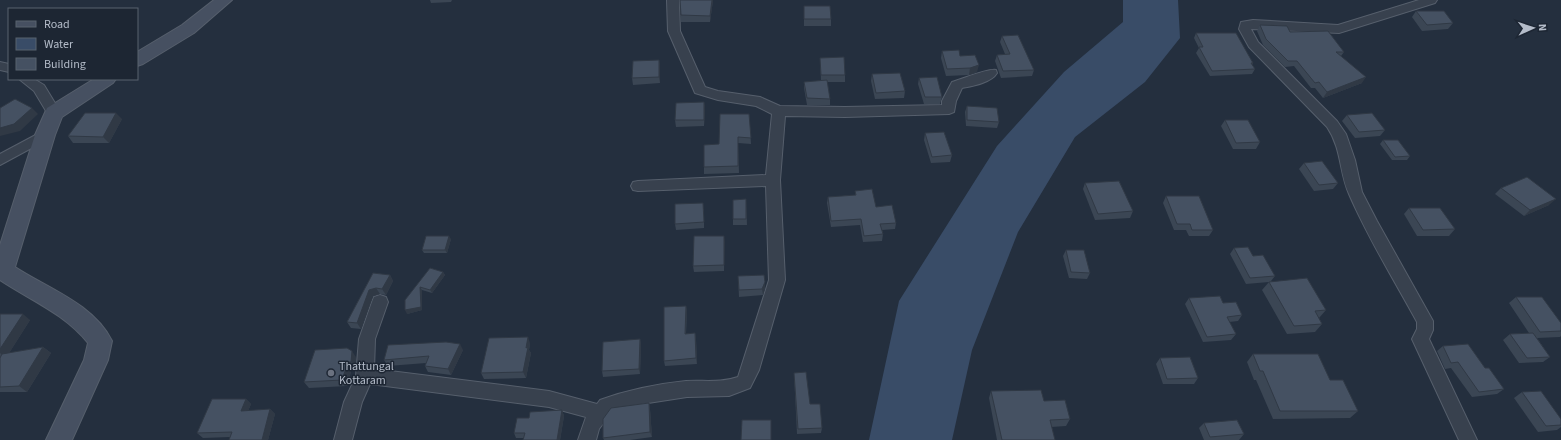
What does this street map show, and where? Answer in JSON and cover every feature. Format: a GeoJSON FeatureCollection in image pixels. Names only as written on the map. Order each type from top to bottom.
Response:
{"type":"FeatureCollection","features":[{"type":"Feature","properties":{"kind":"main road"},"geometry":{"type":"LineString","coordinates":[[138,59],[188,29],[224,0]]}},
{"type":"Feature","properties":{"kind":"main road"},"geometry":{"type":"LineString","coordinates":[[59,440],[96,360],[100,341],[93,330],[46,295],[3,270],[45,135],[54,114],[105,80]]}},
{"type":"Feature","properties":{"kind":"street"},"geometry":{"type":"LineString","coordinates":[[587,440],[590,425],[606,406],[635,397],[687,389],[729,388],[744,383],[750,370],[777,280],[773,180],[779,113],[773,107],[754,100],[718,96],[700,90],[674,31],[674,0]]}},
{"type":"Feature","properties":{"kind":"street"},"geometry":{"type":"LineString","coordinates":[[1431,0],[1339,29],[1252,24],[1245,25],[1245,29],[1253,44],[1326,119],[1341,137],[1355,192],[1370,223],[1425,321],[1425,330],[1420,339],[1468,440]]}},
{"type":"Feature","properties":{"kind":"street"},"geometry":{"type":"LineString","coordinates":[[777,111],[845,112],[949,109],[949,101],[958,86],[974,81],[991,73]]}},
{"type":"Feature","properties":{"kind":"street"},"geometry":{"type":"LineString","coordinates":[[27,80],[39,88],[54,114]]}},
{"type":"Feature","properties":{"kind":"street"},"geometry":{"type":"LineString","coordinates":[[0,160],[45,135]]}},
{"type":"Feature","properties":{"kind":"street"},"geometry":{"type":"LineString","coordinates":[[638,186],[773,180]]}},
{"type":"Feature","properties":{"kind":"street"},"geometry":{"type":"LineString","coordinates":[[343,440],[353,402],[365,376],[367,338],[380,302]]}},
{"type":"Feature","properties":{"kind":"street"},"geometry":{"type":"LineString","coordinates":[[365,376],[549,399],[600,413]]}},
{"type":"Feature","properties":{"kind":"water"},"geometry":{"type":"Polygon","coordinates":[[[1123,0],[1178,0],[1180,38],[1145,82],[1075,137],[1018,232],[972,350],[952,440],[869,440],[899,301],[997,146],[1064,72],[1123,22],[1123,0]]]}},
{"type":"Feature","properties":{"kind":"building"},"geometry":{"type":"Polygon","coordinates":[[[680,0],[712,0],[710,16],[681,15],[680,0]]]}},
{"type":"Feature","properties":{"kind":"building"},"geometry":{"type":"Polygon","coordinates":[[[804,6],[830,6],[831,19],[804,19],[804,6]]]}},
{"type":"Feature","properties":{"kind":"building"},"geometry":{"type":"Polygon","coordinates":[[[1416,11],[1444,11],[1453,23],[1427,25],[1416,11]]]}},
{"type":"Feature","properties":{"kind":"building"},"geometry":{"type":"Polygon","coordinates":[[[1260,25],[1287,26],[1290,32],[1328,31],[1344,52],[1336,52],[1366,77],[1327,92],[1319,82],[1315,83],[1297,61],[1288,61],[1266,39],[1260,25]]]}},
{"type":"Feature","properties":{"kind":"building"},"geometry":{"type":"Polygon","coordinates":[[[1196,33],[1236,33],[1255,69],[1212,71],[1199,47],[1203,47],[1196,33]]]}},
{"type":"Feature","properties":{"kind":"building"},"geometry":{"type":"Polygon","coordinates":[[[1018,35],[1034,70],[1003,71],[997,55],[1010,54],[1002,36],[1018,35]]]}},
{"type":"Feature","properties":{"kind":"building"},"geometry":{"type":"Polygon","coordinates":[[[959,50],[960,56],[975,55],[979,65],[970,68],[947,69],[942,51],[959,50]]]}},
{"type":"Feature","properties":{"kind":"building"},"geometry":{"type":"Polygon","coordinates":[[[844,57],[845,75],[821,75],[820,58],[844,57]]]}},
{"type":"Feature","properties":{"kind":"building"},"geometry":{"type":"Polygon","coordinates":[[[659,60],[659,77],[632,78],[633,61],[659,60]]]}},
{"type":"Feature","properties":{"kind":"building"},"geometry":{"type":"Polygon","coordinates":[[[900,73],[905,91],[876,93],[872,74],[900,73]]]}},
{"type":"Feature","properties":{"kind":"building"},"geometry":{"type":"Polygon","coordinates":[[[937,77],[942,97],[925,97],[919,78],[937,77]]]}},
{"type":"Feature","properties":{"kind":"building"},"geometry":{"type":"Polygon","coordinates":[[[827,80],[830,99],[807,98],[804,82],[827,80]]]}},
{"type":"Feature","properties":{"kind":"building"},"geometry":{"type":"Polygon","coordinates":[[[15,99],[32,108],[14,124],[0,128],[0,108],[15,99]]]}},
{"type":"Feature","properties":{"kind":"building"},"geometry":{"type":"Polygon","coordinates":[[[704,102],[704,120],[675,120],[676,103],[704,102]]]}},
{"type":"Feature","properties":{"kind":"building"},"geometry":{"type":"Polygon","coordinates":[[[967,106],[997,108],[999,122],[967,120],[967,106]]]}},
{"type":"Feature","properties":{"kind":"building"},"geometry":{"type":"Polygon","coordinates":[[[85,113],[116,113],[103,137],[68,136],[85,113]]]}},
{"type":"Feature","properties":{"kind":"building"},"geometry":{"type":"Polygon","coordinates":[[[1372,113],[1385,130],[1359,132],[1347,115],[1372,113]]]}},
{"type":"Feature","properties":{"kind":"building"},"geometry":{"type":"Polygon","coordinates":[[[720,114],[749,114],[751,138],[738,137],[738,166],[704,167],[704,145],[719,144],[720,114]]]}},
{"type":"Feature","properties":{"kind":"building"},"geometry":{"type":"Polygon","coordinates":[[[1225,120],[1248,120],[1260,142],[1236,143],[1225,120]]]}},
{"type":"Feature","properties":{"kind":"building"},"geometry":{"type":"Polygon","coordinates":[[[944,132],[952,155],[932,157],[925,133],[944,132]]]}},
{"type":"Feature","properties":{"kind":"building"},"geometry":{"type":"Polygon","coordinates":[[[1383,140],[1398,140],[1410,156],[1395,157],[1383,140]]]}},
{"type":"Feature","properties":{"kind":"building"},"geometry":{"type":"Polygon","coordinates":[[[1322,161],[1338,183],[1319,185],[1304,163],[1322,161]]]}},
{"type":"Feature","properties":{"kind":"building"},"geometry":{"type":"Polygon","coordinates":[[[1527,177],[1556,199],[1530,210],[1501,188],[1527,177]]]}},
{"type":"Feature","properties":{"kind":"building"},"geometry":{"type":"Polygon","coordinates":[[[1119,181],[1133,211],[1098,214],[1085,183],[1119,181]]]}},
{"type":"Feature","properties":{"kind":"building"},"geometry":{"type":"Polygon","coordinates":[[[872,189],[876,207],[892,205],[896,223],[880,224],[883,234],[864,236],[861,219],[831,221],[828,197],[856,195],[855,191],[872,189]]]}},
{"type":"Feature","properties":{"kind":"building"},"geometry":{"type":"Polygon","coordinates":[[[1166,196],[1199,196],[1213,230],[1192,230],[1190,224],[1177,224],[1166,196]]]}},
{"type":"Feature","properties":{"kind":"building"},"geometry":{"type":"Polygon","coordinates":[[[746,199],[746,219],[733,219],[733,200],[746,199]]]}},
{"type":"Feature","properties":{"kind":"building"},"geometry":{"type":"Polygon","coordinates":[[[703,203],[704,222],[675,224],[675,204],[703,203]]]}},
{"type":"Feature","properties":{"kind":"building"},"geometry":{"type":"Polygon","coordinates":[[[1409,208],[1440,208],[1455,229],[1423,230],[1409,208]]]}},
{"type":"Feature","properties":{"kind":"building"},"geometry":{"type":"Polygon","coordinates":[[[426,236],[449,236],[445,250],[422,250],[426,236]]]}},
{"type":"Feature","properties":{"kind":"building"},"geometry":{"type":"Polygon","coordinates":[[[694,236],[724,236],[724,265],[693,266],[694,236]]]}},
{"type":"Feature","properties":{"kind":"building"},"geometry":{"type":"Polygon","coordinates":[[[1248,247],[1253,256],[1263,255],[1275,276],[1250,278],[1234,248],[1248,247]]]}},
{"type":"Feature","properties":{"kind":"building"},"geometry":{"type":"Polygon","coordinates":[[[1066,250],[1084,250],[1090,273],[1071,272],[1066,250]]]}},
{"type":"Feature","properties":{"kind":"building"},"geometry":{"type":"Polygon","coordinates":[[[430,268],[443,272],[430,290],[420,287],[421,307],[405,310],[405,300],[430,268]]]}},
{"type":"Feature","properties":{"kind":"building"},"geometry":{"type":"Polygon","coordinates":[[[373,273],[390,275],[382,289],[376,288],[369,290],[357,323],[347,322],[373,273]]]}},
{"type":"Feature","properties":{"kind":"building"},"geometry":{"type":"Polygon","coordinates":[[[764,275],[765,282],[762,289],[739,290],[738,276],[764,275]]]}},
{"type":"Feature","properties":{"kind":"building"},"geometry":{"type":"Polygon","coordinates":[[[1307,278],[1326,310],[1315,311],[1322,324],[1294,326],[1269,282],[1307,278]]]}},
{"type":"Feature","properties":{"kind":"building"},"geometry":{"type":"Polygon","coordinates":[[[1220,296],[1223,303],[1236,302],[1242,315],[1227,317],[1236,334],[1207,337],[1189,298],[1220,296]]]}},
{"type":"Feature","properties":{"kind":"building"},"geometry":{"type":"Polygon","coordinates":[[[1516,297],[1542,297],[1561,323],[1561,331],[1540,332],[1516,297]]]}},
{"type":"Feature","properties":{"kind":"building"},"geometry":{"type":"Polygon","coordinates":[[[686,306],[685,334],[695,333],[696,358],[664,361],[664,307],[686,306]]]}},
{"type":"Feature","properties":{"kind":"building"},"geometry":{"type":"Polygon","coordinates":[[[0,314],[23,314],[0,349],[0,314]]]}},
{"type":"Feature","properties":{"kind":"building"},"geometry":{"type":"Polygon","coordinates":[[[1533,333],[1550,357],[1527,358],[1510,334],[1533,333]]]}},
{"type":"Feature","properties":{"kind":"building"},"geometry":{"type":"Polygon","coordinates":[[[528,337],[526,348],[528,347],[523,372],[481,373],[489,338],[528,337]]]}},
{"type":"Feature","properties":{"kind":"building"},"geometry":{"type":"Polygon","coordinates":[[[640,339],[639,369],[602,371],[603,342],[640,339]]]}},
{"type":"Feature","properties":{"kind":"building"},"geometry":{"type":"Polygon","coordinates":[[[446,342],[460,344],[448,369],[425,366],[429,356],[384,360],[388,345],[446,342]]]}},
{"type":"Feature","properties":{"kind":"building"},"geometry":{"type":"Polygon","coordinates":[[[1468,344],[1485,368],[1489,368],[1504,389],[1479,392],[1458,362],[1451,363],[1443,346],[1468,344]]]}},
{"type":"Feature","properties":{"kind":"building"},"geometry":{"type":"Polygon","coordinates":[[[43,347],[19,386],[0,387],[0,358],[2,354],[43,347]]]}},
{"type":"Feature","properties":{"kind":"building"},"geometry":{"type":"Polygon","coordinates":[[[347,348],[352,351],[351,362],[348,362],[342,380],[304,382],[315,350],[347,348]]]}},
{"type":"Feature","properties":{"kind":"building"},"geometry":{"type":"Polygon","coordinates":[[[1253,354],[1318,354],[1330,380],[1343,380],[1358,411],[1280,411],[1263,371],[1260,371],[1253,354]]]}},
{"type":"Feature","properties":{"kind":"building"},"geometry":{"type":"Polygon","coordinates":[[[1190,357],[1198,378],[1167,379],[1160,358],[1190,357]]]}},
{"type":"Feature","properties":{"kind":"building"},"geometry":{"type":"Polygon","coordinates":[[[806,372],[810,404],[820,404],[822,428],[798,429],[794,373],[806,372]]]}},
{"type":"Feature","properties":{"kind":"building"},"geometry":{"type":"Polygon","coordinates":[[[1041,390],[1044,401],[1065,400],[1070,419],[1050,420],[1055,440],[1002,440],[991,391],[1041,390]]]}},
{"type":"Feature","properties":{"kind":"building"},"geometry":{"type":"Polygon","coordinates":[[[1541,391],[1561,419],[1561,425],[1546,426],[1522,392],[1541,391]]]}},
{"type":"Feature","properties":{"kind":"building"},"geometry":{"type":"Polygon","coordinates":[[[212,399],[246,399],[241,411],[270,409],[262,440],[229,440],[232,432],[197,433],[212,399]]]}},
{"type":"Feature","properties":{"kind":"building"},"geometry":{"type":"Polygon","coordinates":[[[649,403],[650,432],[603,438],[603,419],[611,408],[649,403]]]}},
{"type":"Feature","properties":{"kind":"building"},"geometry":{"type":"Polygon","coordinates":[[[562,410],[557,440],[523,440],[525,433],[514,433],[517,418],[529,418],[530,412],[562,410]]]}},
{"type":"Feature","properties":{"kind":"building"},"geometry":{"type":"Polygon","coordinates":[[[742,420],[771,420],[771,440],[741,440],[742,420]]]}},
{"type":"Feature","properties":{"kind":"building"},"geometry":{"type":"Polygon","coordinates":[[[1237,420],[1244,434],[1210,437],[1204,423],[1237,420]]]}},
{"type":"Feature","properties":{"kind":"place","name":"Thattungal Kottaram"},"geometry":{"type":"Point","coordinates":[331,373]}}]}
